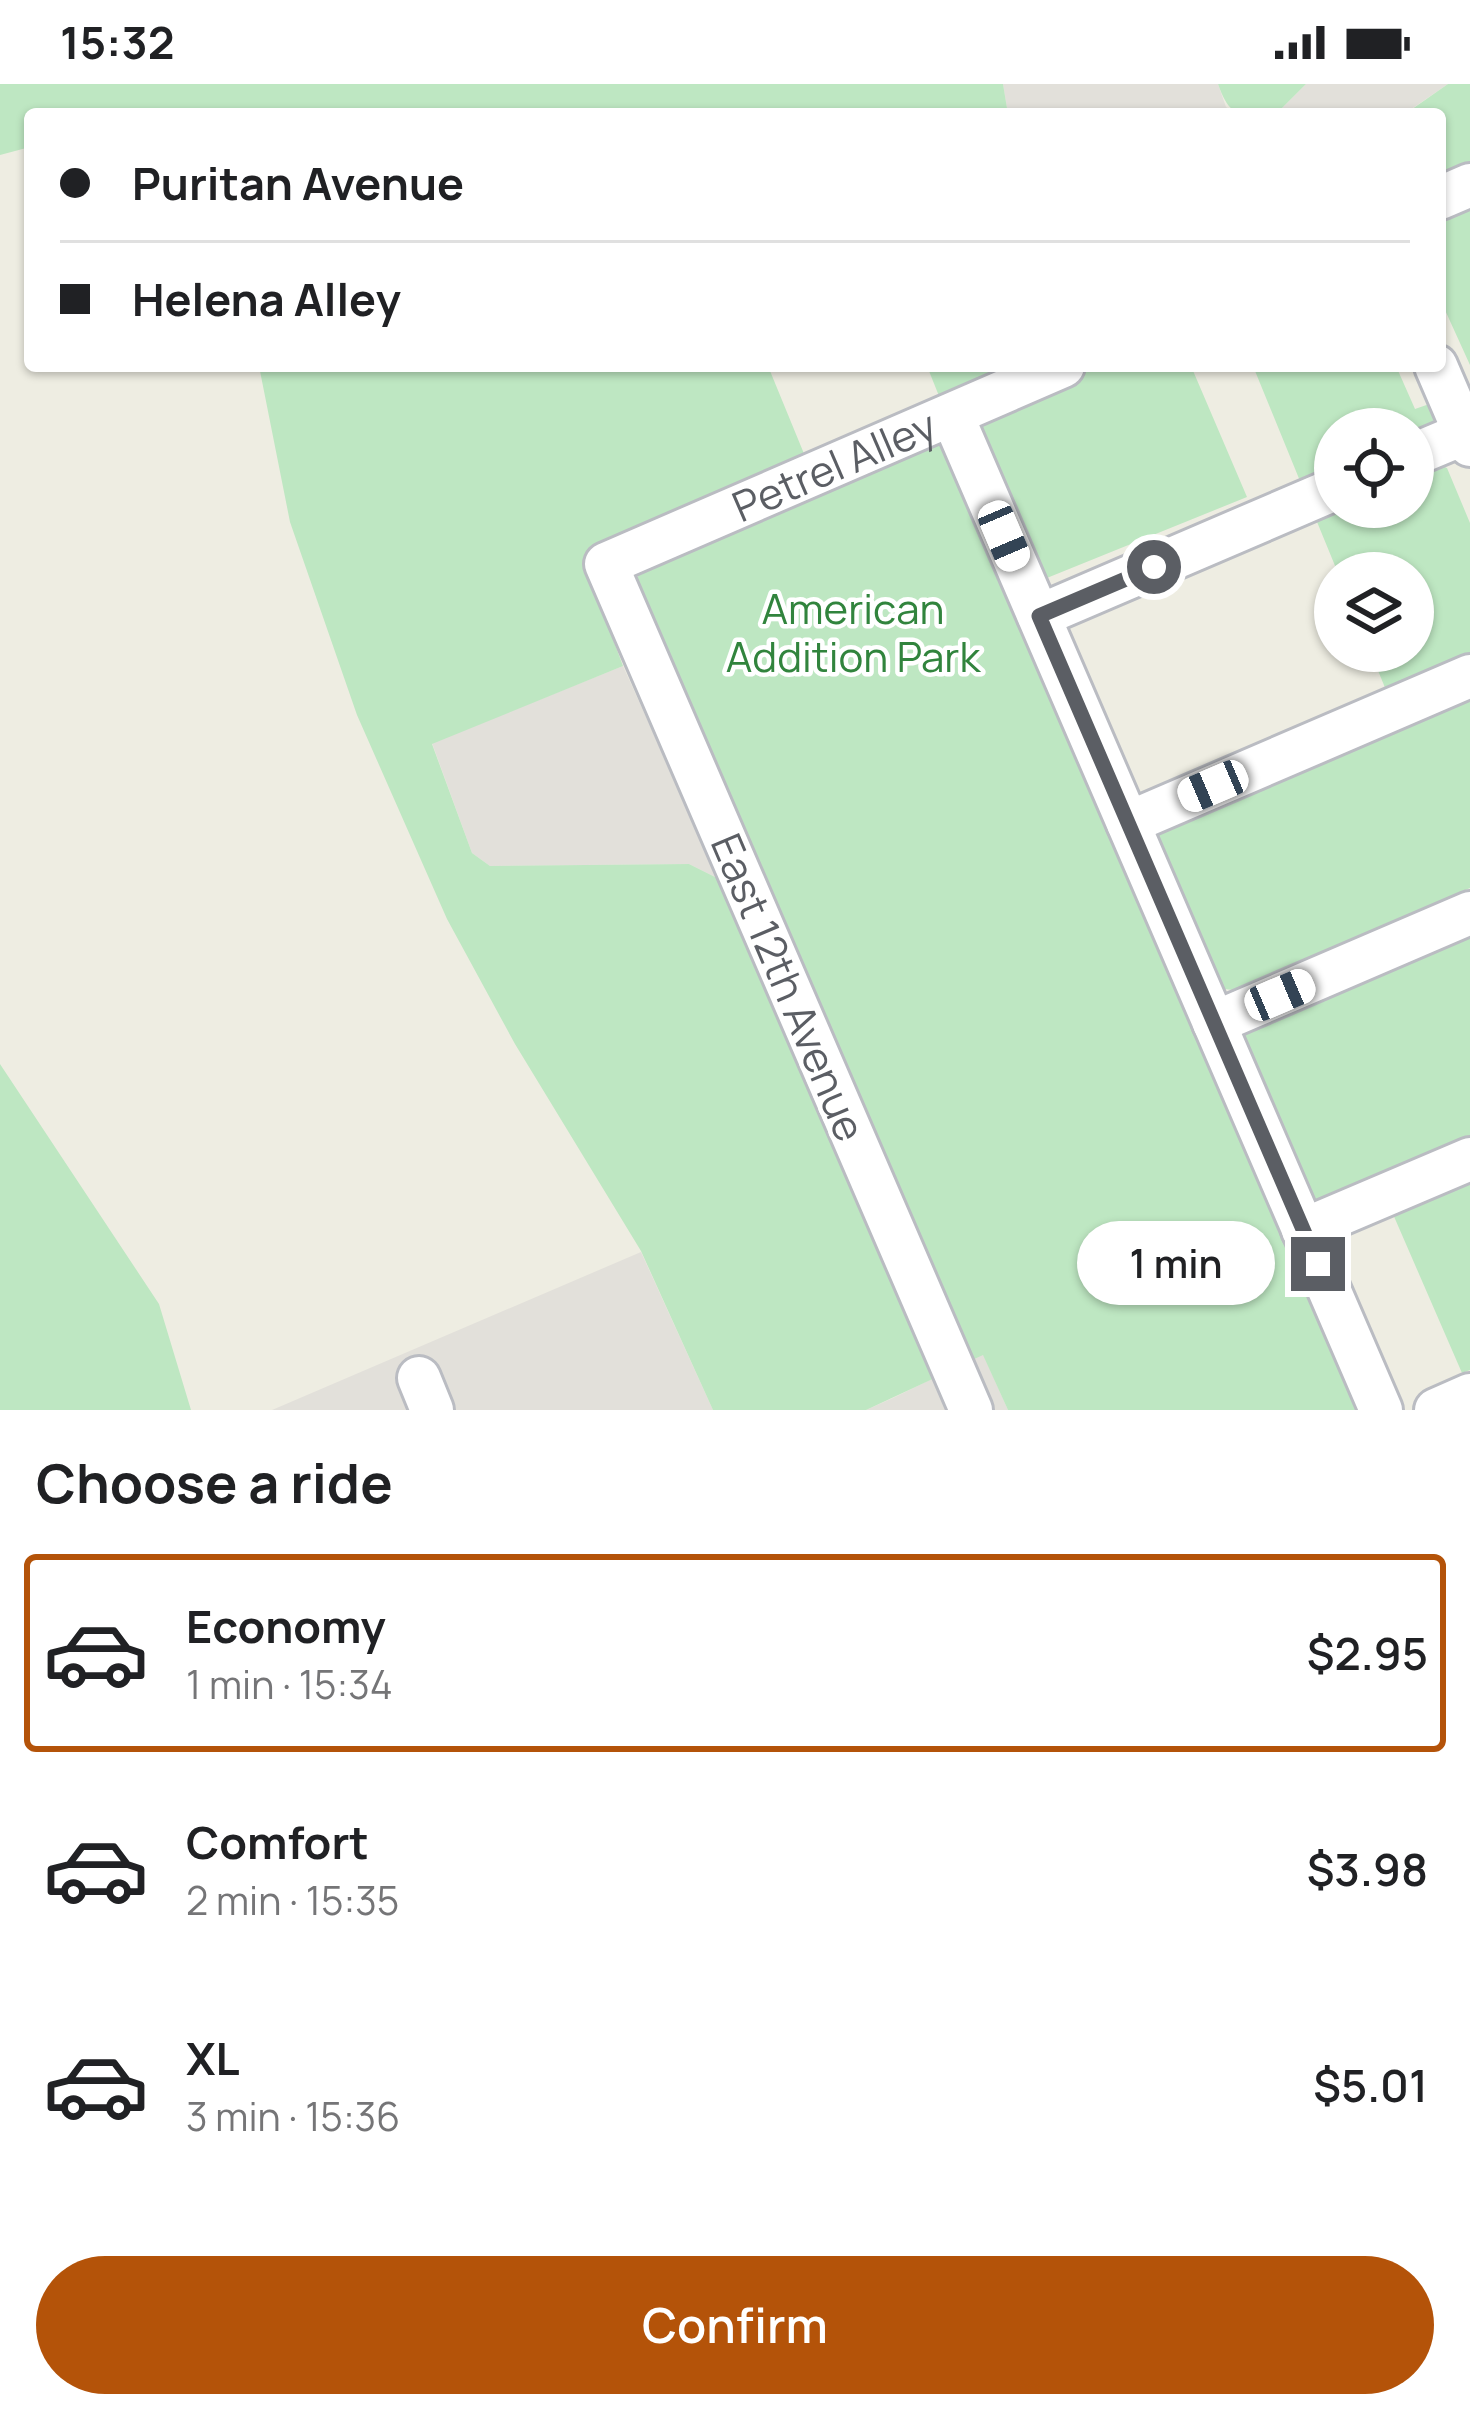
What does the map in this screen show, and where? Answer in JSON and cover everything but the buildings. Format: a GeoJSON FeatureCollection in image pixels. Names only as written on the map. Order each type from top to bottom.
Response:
{"type":"FeatureCollection","features":[{"type":"Feature","properties":{"kind":"street","name":"Petrel Alley"},"geometry":{"type":"LineString","coordinates":[[607,564],[1049,372]]}},
{"type":"Feature","properties":{"kind":"street"},"geometry":{"type":"LineString","coordinates":[[1434,448],[1468,436],[1439,372]]}},
{"type":"Feature","properties":{"kind":"street"},"geometry":{"type":"LineString","coordinates":[[952,415],[1381,1410]]}},
{"type":"Feature","properties":{"kind":"street"},"geometry":{"type":"LineString","coordinates":[[1039,616],[1314,498]]}},
{"type":"Feature","properties":{"kind":"street","name":"East 12th Avenue"},"geometry":{"type":"LineString","coordinates":[[607,564],[971,1410]]}},
{"type":"Feature","properties":{"kind":"street"},"geometry":{"type":"LineString","coordinates":[[1128,823],[1470,676]]}},
{"type":"Feature","properties":{"kind":"street"},"geometry":{"type":"LineString","coordinates":[[1214,1023],[1470,914]]}},
{"type":"Feature","properties":{"kind":"street"},"geometry":{"type":"LineString","coordinates":[[1303,1231],[1470,1159]]}},
{"type":"Feature","properties":{"kind":"street"},"geometry":{"type":"LineString","coordinates":[[1436,1410],[1470,1395]]}},
{"type":"Feature","properties":{"kind":"shaded area"},"geometry":{"type":"Polygon","coordinates":[[[1003,84],[1218,84],[1227,108],[1007,108],[1003,84]]]}},
{"type":"Feature","properties":{"kind":"shaded area"},"geometry":{"type":"Polygon","coordinates":[[[1306,84],[1448,84],[1413,108],[1282,108],[1306,84]]]}},
{"type":"Feature","properties":{"kind":"shaded area"},"geometry":{"type":"Polygon","coordinates":[[[623,666],[719,879],[689,864],[490,866],[472,853],[432,743],[623,666]]]}},
{"type":"Feature","properties":{"kind":"shaded area"},"geometry":{"type":"Polygon","coordinates":[[[641,1252],[713,1410],[272,1410],[641,1252]]]}},
{"type":"Feature","properties":{"kind":"shaded area"},"geometry":{"type":"Polygon","coordinates":[[[983,1354],[1008,1410],[866,1410],[893,1398],[983,1354]]]}},
{"type":"Feature","properties":{"kind":"green space"},"geometry":{"type":"Polygon","coordinates":[[[0,84],[1003,84],[1007,108],[24,108],[24,149],[0,155],[0,84]]]}},
{"type":"Feature","properties":{"kind":"green space"},"geometry":{"type":"Polygon","coordinates":[[[1218,84],[1306,84],[1282,108],[1231,108],[1218,84]]]}},
{"type":"Feature","properties":{"kind":"green space"},"geometry":{"type":"Polygon","coordinates":[[[1448,84],[1470,84],[1470,168],[1446,178],[1446,108],[1414,108],[1448,84]]]}},
{"type":"Feature","properties":{"kind":"green space"},"geometry":{"type":"Polygon","coordinates":[[[1470,198],[1470,365],[1446,312],[1446,208],[1470,198]]]}},
{"type":"Feature","properties":{"kind":"green space","name":"American Addition Park"},"geometry":{"type":"Polygon","coordinates":[[[260,372],[770,372],[807,461],[943,406],[929,372],[1012,372],[944,407],[1365,1410],[1008,1410],[983,1355],[961,1365],[633,586],[639,574],[626,545],[597,596],[623,666],[432,744],[472,853],[490,866],[689,864],[719,879],[939,1376],[866,1410],[713,1410],[641,1251],[515,1044],[447,919],[357,715],[290,522],[260,372]]]}},
{"type":"Feature","properties":{"kind":"green space"},"geometry":{"type":"Polygon","coordinates":[[[1072,372],[1194,372],[1247,497],[1037,582],[970,427],[977,415],[1072,372]]]}},
{"type":"Feature","properties":{"kind":"green space"},"geometry":{"type":"Polygon","coordinates":[[[1255,372],[1399,372],[1415,408],[1314,408],[1314,475],[1300,481],[1255,372]]]}},
{"type":"Feature","properties":{"kind":"green space"},"geometry":{"type":"Polygon","coordinates":[[[1438,401],[1435,418],[1434,408],[1418,408],[1438,401]]]}},
{"type":"Feature","properties":{"kind":"green space"},"geometry":{"type":"Polygon","coordinates":[[[1434,467],[1447,468],[1470,523],[1470,661],[1388,695],[1379,672],[1434,672],[1434,552],[1329,552],[1320,528],[1434,528],[1434,467]]]}},
{"type":"Feature","properties":{"kind":"green space"},"geometry":{"type":"Polygon","coordinates":[[[1470,691],[1470,888],[1233,990],[1215,988],[1143,827],[1470,691]]]}},
{"type":"Feature","properties":{"kind":"green space"},"geometry":{"type":"Polygon","coordinates":[[[1470,936],[1470,1146],[1310,1214],[1236,1041],[1244,1032],[1470,936]]]}},
{"type":"Feature","properties":{"kind":"green space"},"geometry":{"type":"Polygon","coordinates":[[[0,1064],[159,1304],[191,1410],[0,1410],[0,1064]]]}},
{"type":"Feature","properties":{"kind":"green space"},"geometry":{"type":"Polygon","coordinates":[[[1470,1169],[1470,1370],[1462,1373],[1389,1205],[1470,1169]]]}},
{"type":"Feature","properties":{"kind":"route"},"geometry":{"type":"LineString","coordinates":[[1154,567],[1039,616],[1318,1264]]}}]}
